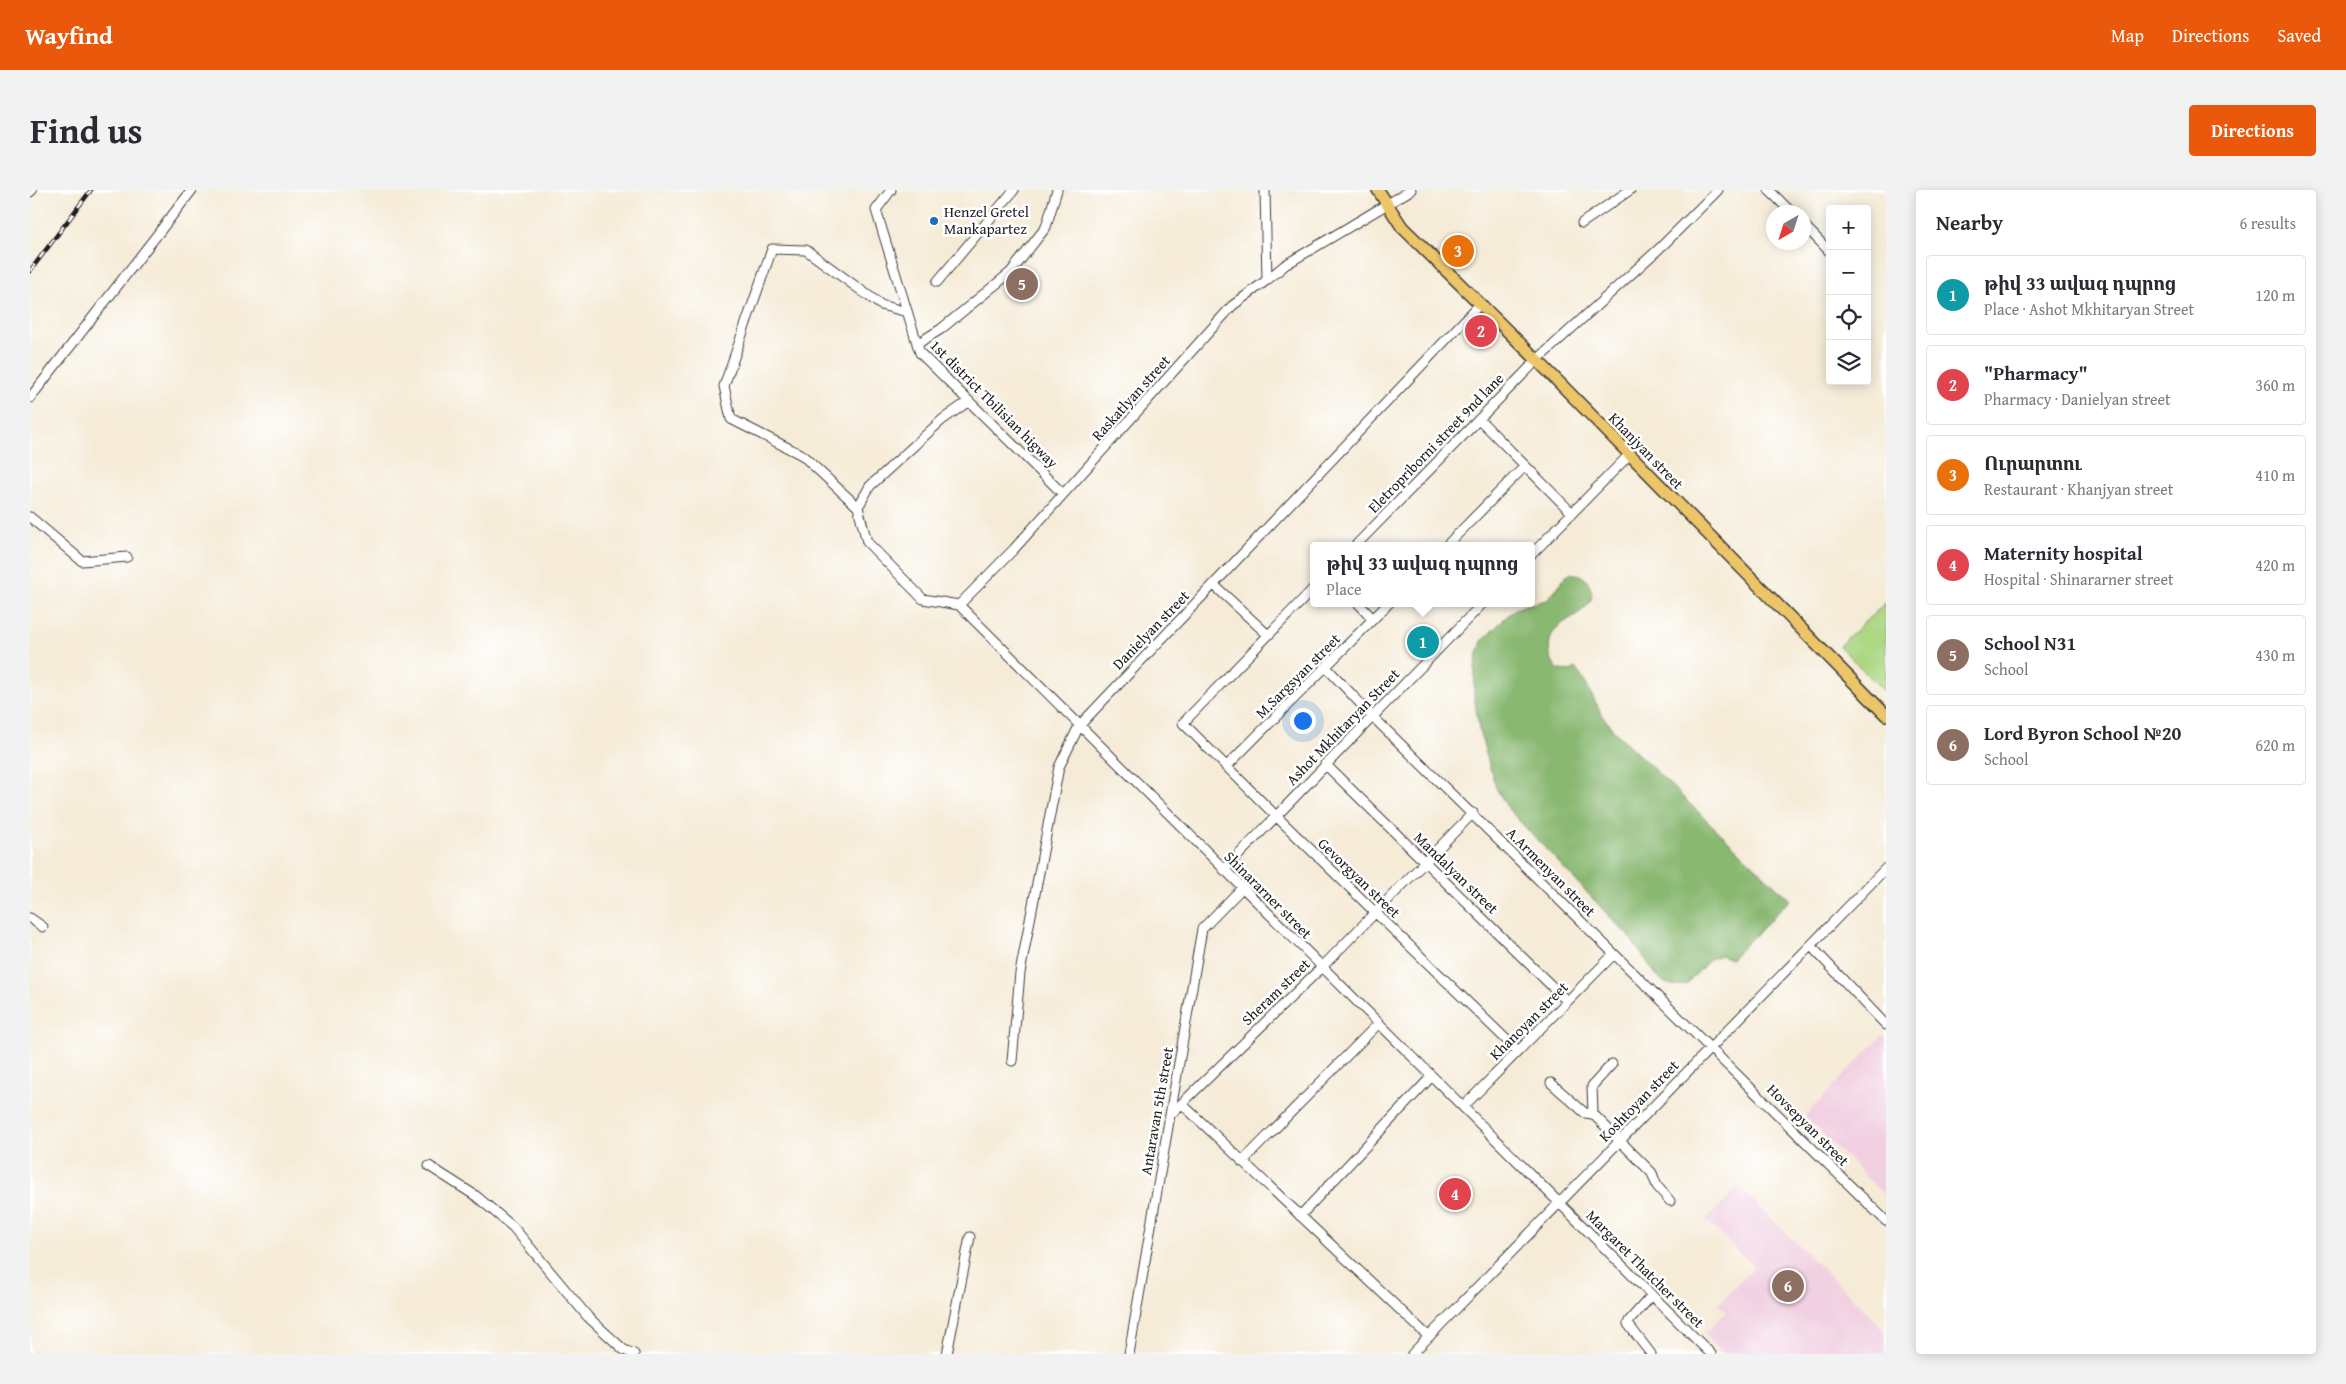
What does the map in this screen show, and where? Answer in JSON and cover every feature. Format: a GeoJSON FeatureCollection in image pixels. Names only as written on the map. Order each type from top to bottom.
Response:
{"type":"FeatureCollection","features":[{"type":"Feature","properties":{"kind":"main road","name":"Khanjyan street"},"geometry":{"type":"LineString","coordinates":[[1378,190],[1402,227],[1537,360],[1886,715]]}},
{"type":"Feature","properties":{"kind":"street"},"geometry":{"type":"LineString","coordinates":[[30,398],[192,190]]}},
{"type":"Feature","properties":{"kind":"street","name":"1st district Tbilisian higway"},"geometry":{"type":"LineString","coordinates":[[891,190],[876,210],[920,352],[1063,494]]}},
{"type":"Feature","properties":{"kind":"street"},"geometry":{"type":"LineString","coordinates":[[937,282],[1014,190]]}},
{"type":"Feature","properties":{"kind":"street"},"geometry":{"type":"LineString","coordinates":[[917,344],[941,330],[1011,272],[1046,227],[1057,190]]}},
{"type":"Feature","properties":{"kind":"street"},"geometry":{"type":"LineString","coordinates":[[1265,190],[1266,280]]}},
{"type":"Feature","properties":{"kind":"street","name":"Raskatlyan street"},"geometry":{"type":"LineString","coordinates":[[958,605],[1014,549],[1232,306],[1285,265],[1411,190]]}},
{"type":"Feature","properties":{"kind":"street"},"geometry":{"type":"LineString","coordinates":[[1582,223],[1630,190]]}},
{"type":"Feature","properties":{"kind":"street","name":"Eletropriborni street 9nd lane"},"geometry":{"type":"LineString","coordinates":[[1360,542],[1537,360],[1662,246],[1718,190]]}},
{"type":"Feature","properties":{"kind":"street"},"geometry":{"type":"LineString","coordinates":[[1769,190],[1785,205]]}},
{"type":"Feature","properties":{"kind":"street"},"geometry":{"type":"LineString","coordinates":[[1811,232],[1828,250]]}},
{"type":"Feature","properties":{"kind":"street"},"geometry":{"type":"LineString","coordinates":[[907,312],[881,305],[806,250],[772,249],[724,386],[731,419],[802,455],[858,507],[867,542],[923,599],[958,605]]}},
{"type":"Feature","properties":{"kind":"street","name":"Danielyan street"},"geometry":{"type":"LineString","coordinates":[[1012,1061],[1020,973],[1059,767],[1079,726],[1480,304]]}},
{"type":"Feature","properties":{"kind":"street"},"geometry":{"type":"LineString","coordinates":[[858,507],[870,486],[942,420],[969,401]]}},
{"type":"Feature","properties":{"kind":"street"},"geometry":{"type":"LineString","coordinates":[[1479,419],[1572,514]]}},
{"type":"Feature","properties":{"kind":"street"},"geometry":{"type":"LineString","coordinates":[[1535,551],[1629,455]]}},
{"type":"Feature","properties":{"kind":"street"},"geometry":{"type":"LineString","coordinates":[[1450,542],[1525,466]]}},
{"type":"Feature","properties":{"kind":"street"},"geometry":{"type":"LineString","coordinates":[[30,517],[82,561],[127,557]]}},
{"type":"Feature","properties":{"kind":"street"},"geometry":{"type":"LineString","coordinates":[[1214,584],[1268,635],[1310,592]]}},
{"type":"Feature","properties":{"kind":"street","name":"Shinararner street"},"geometry":{"type":"LineString","coordinates":[[958,605],[1560,1203]]}},
{"type":"Feature","properties":{"kind":"street"},"geometry":{"type":"LineString","coordinates":[[1362,607],[1374,619]]}},
{"type":"Feature","properties":{"kind":"street","name":"M.Sargsyan street"},"geometry":{"type":"LineString","coordinates":[[1226,768],[1385,607]]}},
{"type":"Feature","properties":{"kind":"street","name":"Ashot Mkhitaryan Street"},"geometry":{"type":"LineString","coordinates":[[1224,870],[1479,607]]}},
{"type":"Feature","properties":{"kind":"street","name":"Gevorgyan street"},"geometry":{"type":"LineString","coordinates":[[1268,635],[1183,723],[1226,768],[1518,1051]]}},
{"type":"Feature","properties":{"kind":"street","name":"A.Armenyan street"},"geometry":{"type":"LineString","coordinates":[[1326,667],[1372,716],[1711,1047]]}},
{"type":"Feature","properties":{"kind":"street","name":"Mandalyan street"},"geometry":{"type":"LineString","coordinates":[[1325,764],[1567,1001]]}},
{"type":"Feature","properties":{"kind":"street","name":"Sheram street"},"geometry":{"type":"LineString","coordinates":[[1170,1115],[1322,967],[1473,813]]}},
{"type":"Feature","properties":{"kind":"street","name":"Koshtoyan street"},"geometry":{"type":"LineString","coordinates":[[1412,1354],[1886,868]]}},
{"type":"Feature","properties":{"kind":"street","name":"Antaravan 5th street"},"geometry":{"type":"LineString","coordinates":[[1129,1354],[1202,930],[1242,888]]}},
{"type":"Feature","properties":{"kind":"street"},"geometry":{"type":"LineString","coordinates":[[30,918],[43,927]]}},
{"type":"Feature","properties":{"kind":"street"},"geometry":{"type":"LineString","coordinates":[[1811,946],[1886,1025]]}},
{"type":"Feature","properties":{"kind":"street","name":"Khanoyan street"},"geometry":{"type":"LineString","coordinates":[[1463,1107],[1614,954]]}},
{"type":"Feature","properties":{"kind":"street"},"geometry":{"type":"LineString","coordinates":[[1242,1162],[1378,1023]]}},
{"type":"Feature","properties":{"kind":"street","name":"Hovsepyan street"},"geometry":{"type":"LineString","coordinates":[[1711,1047],[1886,1222]]}},
{"type":"Feature","properties":{"kind":"street"},"geometry":{"type":"LineString","coordinates":[[1593,1114],[1592,1086],[1612,1064]]}},
{"type":"Feature","properties":{"kind":"street"},"geometry":{"type":"LineString","coordinates":[[1300,1216],[1432,1076]]}},
{"type":"Feature","properties":{"kind":"street"},"geometry":{"type":"LineString","coordinates":[[1551,1083],[1585,1113],[1593,1114],[1652,1173],[1657,1186],[1670,1201]]}},
{"type":"Feature","properties":{"kind":"street"},"geometry":{"type":"LineString","coordinates":[[1182,1104],[1429,1337]]}},
{"type":"Feature","properties":{"kind":"street"},"geometry":{"type":"LineString","coordinates":[[429,1166],[476,1196],[513,1227],[588,1317],[624,1350],[634,1354]]}},
{"type":"Feature","properties":{"kind":"street","name":"Margaret Thatcher street"},"geometry":{"type":"LineString","coordinates":[[1560,1203],[1711,1354]]}},
{"type":"Feature","properties":{"kind":"street"},"geometry":{"type":"LineString","coordinates":[[947,1354],[970,1237]]}},
{"type":"Feature","properties":{"kind":"street"},"geometry":{"type":"LineString","coordinates":[[1651,1354],[1628,1324],[1628,1321],[1652,1295]]}},
{"type":"Feature","properties":{"kind":"shaded area"},"geometry":{"type":"Polygon","coordinates":[[[1883,1035],[1886,1038],[1886,1197],[1805,1116],[1883,1035]]]}},
{"type":"Feature","properties":{"kind":"shaded area"},"geometry":{"type":"Polygon","coordinates":[[[1739,1187],[1886,1331],[1886,1354],[1724,1354],[1704,1334],[1726,1312],[1718,1304],[1754,1267],[1706,1220],[1739,1187]]]}},
{"type":"Feature","properties":{"kind":"green space"},"geometry":{"type":"Polygon","coordinates":[[[1569,573],[1585,578],[1592,592],[1591,599],[1587,606],[1554,631],[1550,640],[1551,657],[1556,667],[1560,670],[1571,671],[1575,668],[1614,731],[1790,900],[1731,959],[1721,955],[1710,959],[1687,984],[1676,986],[1665,983],[1657,976],[1630,938],[1509,810],[1496,788],[1479,730],[1474,694],[1475,667],[1478,653],[1482,641],[1515,609],[1535,607],[1535,603],[1547,600],[1569,573]]]}},
{"type":"Feature","properties":{"kind":"green space"},"geometry":{"type":"Polygon","coordinates":[[[1886,602],[1886,693],[1839,646],[1886,602]]]}},
{"type":"Feature","properties":{"kind":"railway"},"geometry":{"type":"LineString","coordinates":[[30,271],[91,190]]}},
{"type":"Feature","properties":{"kind":"place","name":"Henzel Gretel Mankapartez"},"geometry":{"type":"Point","coordinates":[934,221]}},
{"type":"Feature","properties":{"kind":"place","name":"Ուրարտու"},"geometry":{"type":"Point","coordinates":[1458,251]}},
{"type":"Feature","properties":{"kind":"place","name":"School N31"},"geometry":{"type":"Point","coordinates":[1022,284]}},
{"type":"Feature","properties":{"kind":"place","name":"\"Pharmacy\""},"geometry":{"type":"Point","coordinates":[1481,331]}},
{"type":"Feature","properties":{"kind":"place","name":"թիվ 33 ավագ դպրոց"},"geometry":{"type":"Point","coordinates":[1423,642]}},
{"type":"Feature","properties":{"kind":"place","name":"Maternity hospital"},"geometry":{"type":"Point","coordinates":[1455,1194]}},
{"type":"Feature","properties":{"kind":"place","name":"Lord Byron School №20"},"geometry":{"type":"Point","coordinates":[1788,1286]}}]}
